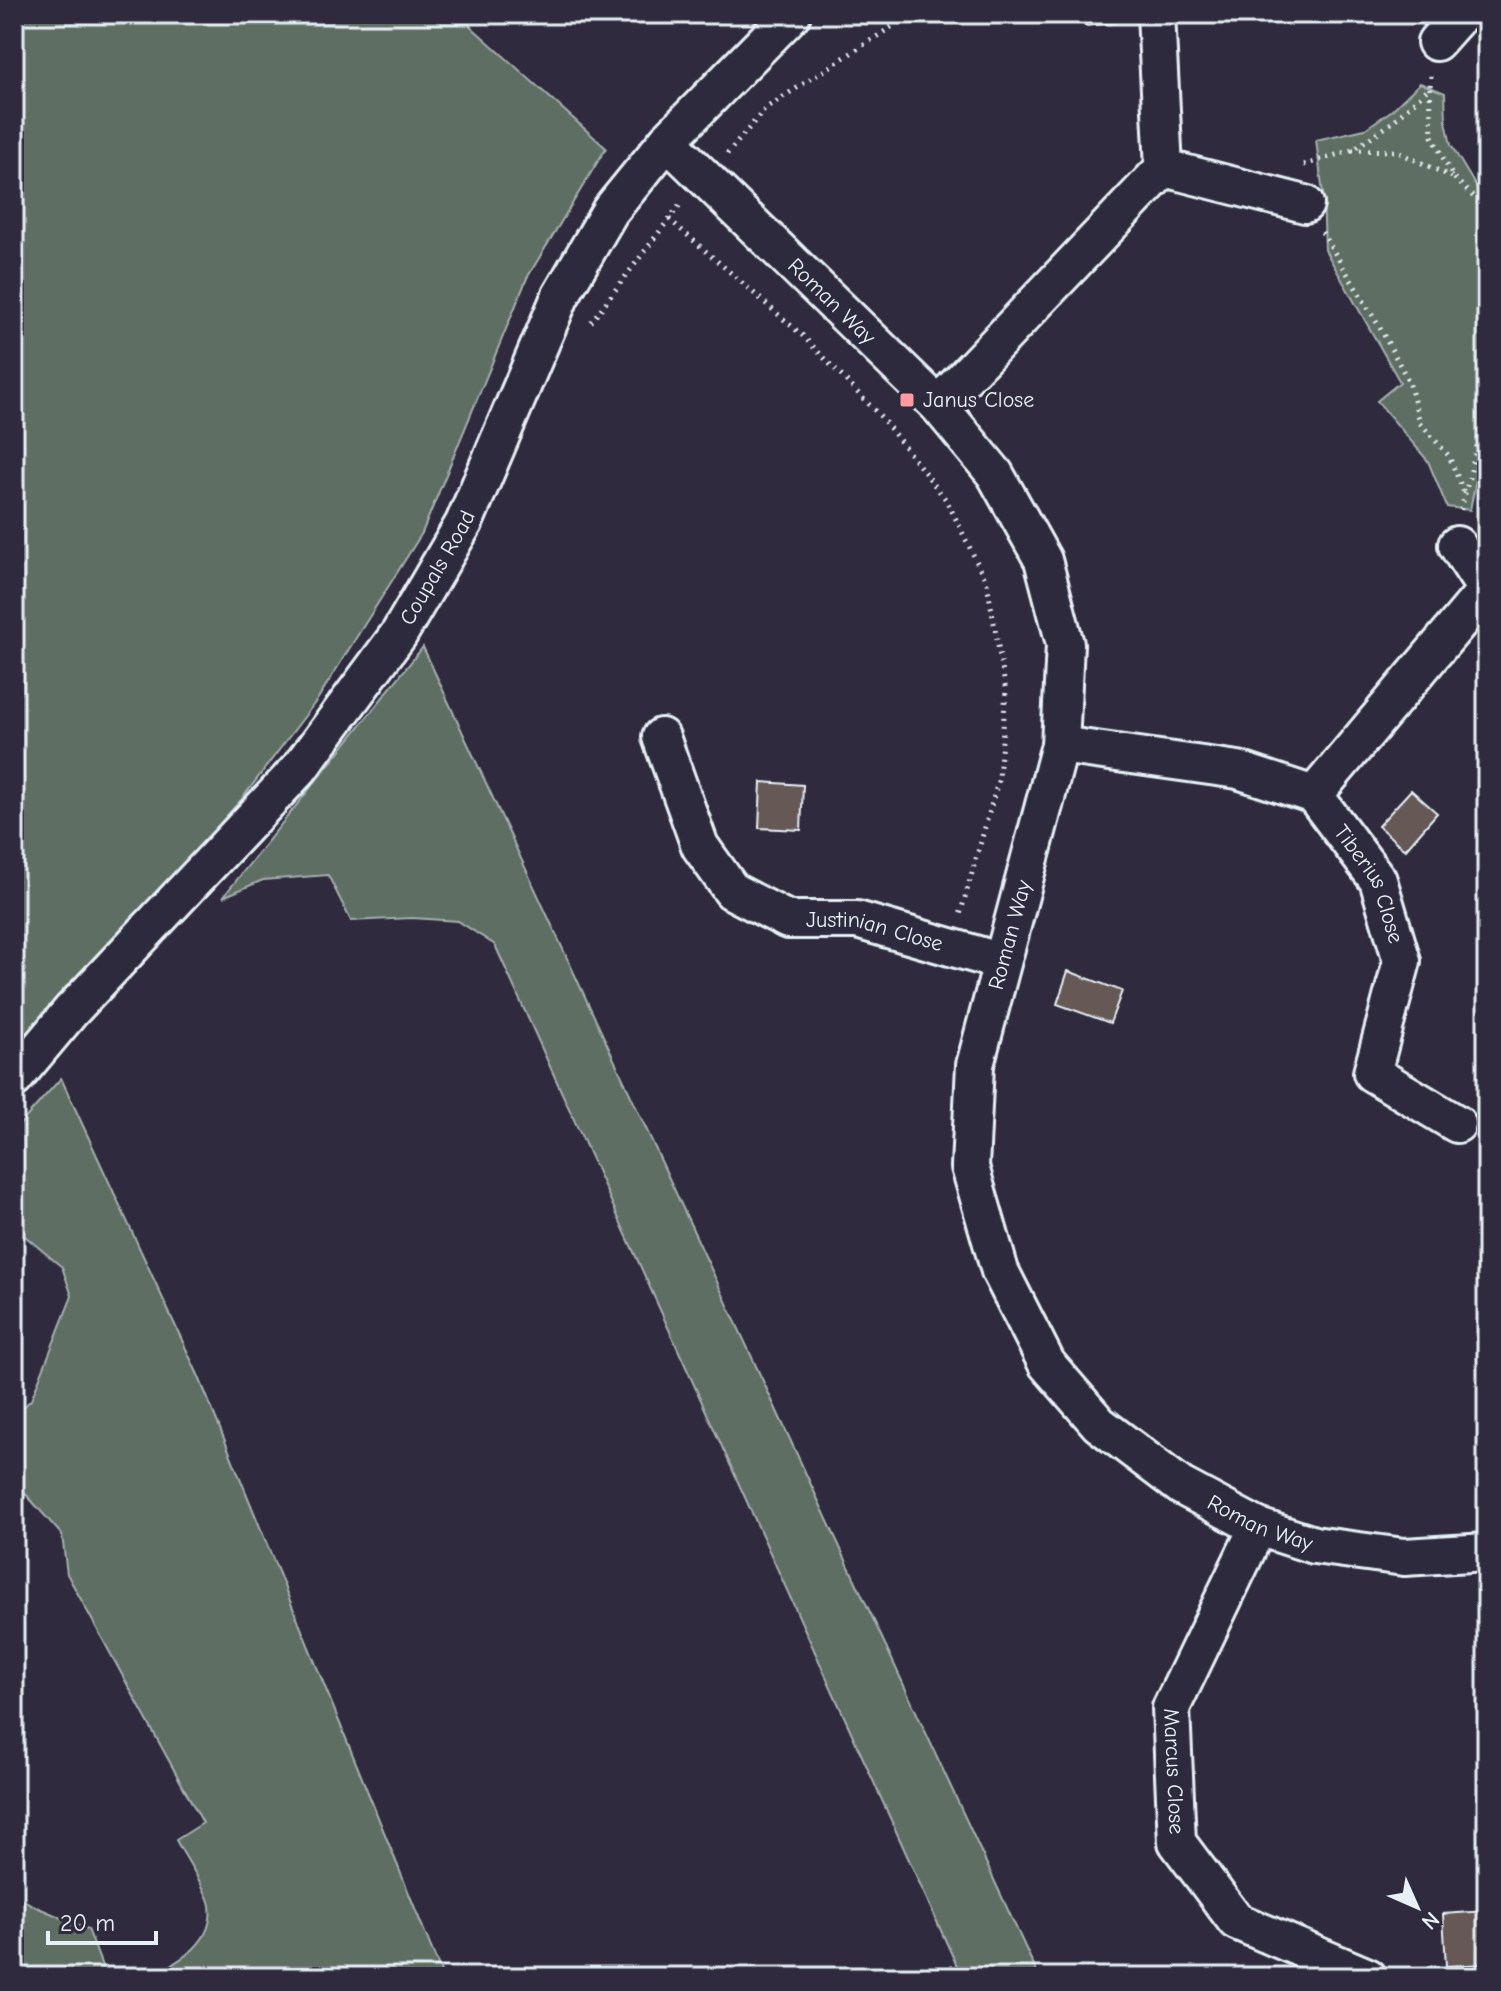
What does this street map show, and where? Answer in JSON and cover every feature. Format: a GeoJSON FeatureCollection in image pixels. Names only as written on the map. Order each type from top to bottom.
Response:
{"type":"FeatureCollection","features":[{"type":"Feature","properties":{"kind":"street","name":"Coupals Road"},"geometry":{"type":"LineString","coordinates":[[14,1079],[71,1011],[299,769],[399,634],[464,523],[560,297],[610,211],[667,141],[792,14]]}},
{"type":"Feature","properties":{"kind":"street"},"geometry":{"type":"LineString","coordinates":[[938,405],[1164,168],[1156,14]]}},
{"type":"Feature","properties":{"kind":"street"},"geometry":{"type":"LineString","coordinates":[[1436,42],[1461,14]]}},
{"type":"Feature","properties":{"kind":"street","name":"Roman Way"},"geometry":{"type":"LineString","coordinates":[[667,141],[938,405],[995,474],[1043,560],[1065,644],[1060,745],[975,1065],[970,1167],[1000,1271],[1047,1364],[1099,1424],[1181,1486],[1258,1527],[1314,1545],[1404,1557],[1487,1552]]}},
{"type":"Feature","properties":{"kind":"street"},"geometry":{"type":"LineString","coordinates":[[1164,168],[1293,201]]}},
{"type":"Feature","properties":{"kind":"street"},"geometry":{"type":"LineString","coordinates":[[1060,745],[1238,770],[1314,795],[1486,591],[1457,545]]}},
{"type":"Feature","properties":{"kind":"street","name":"Justinian Close"},"geometry":{"type":"LineString","coordinates":[[661,737],[700,846],[732,891],[788,920],[857,920],[1002,962]]}},
{"type":"Feature","properties":{"kind":"street","name":"Tiberius Close"},"geometry":{"type":"LineString","coordinates":[[1314,795],[1378,880],[1402,961],[1372,1073],[1457,1124]]}},
{"type":"Feature","properties":{"kind":"street","name":"Marcus Close"},"geometry":{"type":"LineString","coordinates":[[1258,1527],[1171,1708],[1177,1842],[1236,1921],[1301,1964],[1368,1977]]}},
{"type":"Feature","properties":{"kind":"path"},"geometry":{"type":"LineString","coordinates":[[705,179],[766,108],[893,26],[903,14]]}},
{"type":"Feature","properties":{"kind":"path"},"geometry":{"type":"LineString","coordinates":[[1436,42],[1430,87],[1432,136],[1453,177],[1487,210]]}},
{"type":"Feature","properties":{"kind":"path"},"geometry":{"type":"LineString","coordinates":[[1430,87],[1389,125],[1352,150],[1302,166],[1293,201],[1379,326],[1409,382],[1420,423],[1449,456],[1464,493]]}},
{"type":"Feature","properties":{"kind":"path"},"geometry":{"type":"LineString","coordinates":[[1352,150],[1396,151],[1453,177]]}},
{"type":"Feature","properties":{"kind":"path"},"geometry":{"type":"LineString","coordinates":[[669,219],[803,336],[881,417],[947,501],[987,583],[1006,691],[999,778],[952,947]]}},
{"type":"Feature","properties":{"kind":"path"},"geometry":{"type":"LineString","coordinates":[[1457,545],[1464,493],[1487,406]]}},
{"type":"Feature","properties":{"kind":"green space"},"geometry":{"type":"Polygon","coordinates":[[[14,14],[457,14],[606,148],[527,278],[422,533],[317,700],[241,800],[14,1055],[14,14]]]}},
{"type":"Feature","properties":{"kind":"green space"},"geometry":{"type":"Polygon","coordinates":[[[1420,83],[1445,93],[1451,145],[1487,205],[1487,427],[1470,510],[1447,507],[1428,461],[1377,401],[1400,382],[1325,250],[1323,194],[1316,140],[1365,129],[1391,111],[1420,83]]]}},
{"type":"Feature","properties":{"kind":"green space"},"geometry":{"type":"Polygon","coordinates":[[[423,647],[1039,1977],[962,1977],[495,945],[458,921],[412,918],[351,921],[328,875],[263,880],[223,897],[423,647]]]}},
{"type":"Feature","properties":{"kind":"green space"},"geometry":{"type":"Polygon","coordinates":[[[61,1078],[199,1377],[443,1977],[150,1977],[192,1950],[207,1931],[209,1900],[176,1840],[203,1823],[67,1574],[62,1535],[14,1481],[14,1416],[31,1400],[72,1296],[62,1267],[14,1227],[14,1131],[61,1078]]]}},
{"type":"Feature","properties":{"kind":"green space"},"geometry":{"type":"Polygon","coordinates":[[[14,1894],[88,1929],[106,1977],[14,1977],[14,1894]]]}},
{"type":"Feature","properties":{"kind":"building"},"geometry":{"type":"Polygon","coordinates":[[[1084,14],[1114,14],[1115,23],[1085,26],[1084,14]]]}},
{"type":"Feature","properties":{"kind":"building"},"geometry":{"type":"Polygon","coordinates":[[[761,782],[803,785],[801,830],[759,828],[761,782]]]}},
{"type":"Feature","properties":{"kind":"building"},"geometry":{"type":"Polygon","coordinates":[[[1411,790],[1437,813],[1405,850],[1378,826],[1411,790]]]}},
{"type":"Feature","properties":{"kind":"building"},"geometry":{"type":"Polygon","coordinates":[[[1068,971],[1122,991],[1110,1023],[1057,1004],[1068,971]]]}},
{"type":"Feature","properties":{"kind":"building"},"geometry":{"type":"Polygon","coordinates":[[[1487,1911],[1487,1964],[1446,1966],[1443,1914],[1487,1911]]]}},
{"type":"Feature","properties":{"kind":"place","name":"Janus Close"},"geometry":{"type":"Point","coordinates":[907,400]}}]}
